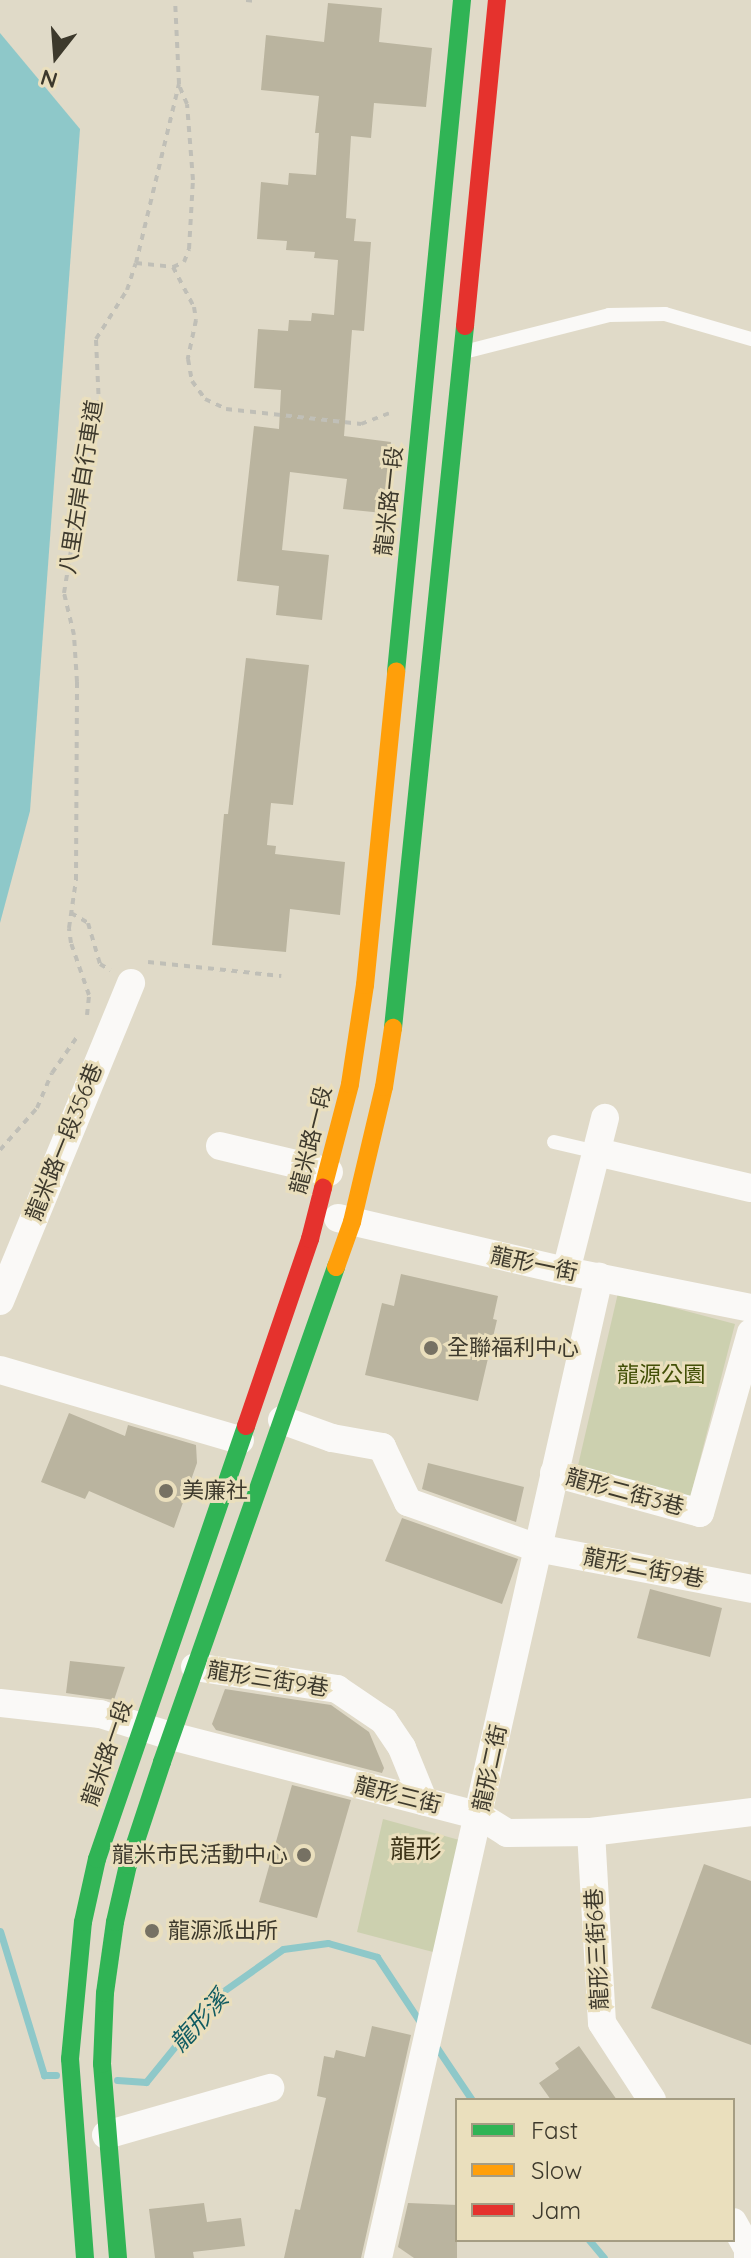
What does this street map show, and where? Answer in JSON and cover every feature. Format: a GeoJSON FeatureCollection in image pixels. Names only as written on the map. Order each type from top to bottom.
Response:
{"type":"FeatureCollection","features":[{"type":"Feature","properties":{"kind":"main road","name":"龍米路一段"},"geometry":{"type":"LineString","coordinates":[[85,2258],[71,2108],[70,2059],[83,1922],[97,1859],[318,1212],[350,1084],[365,985],[462,0]]}},
{"type":"Feature","properties":{"kind":"main road"},"geometry":{"type":"LineString","coordinates":[[118,2258],[102,2064],[105,1993],[128,1865],[352,1222],[378,1116],[397,1005],[496,6]]}},
{"type":"Feature","properties":{"kind":"main road"},"geometry":{"type":"LineString","coordinates":[[75,1990],[105,1993]]}},
{"type":"Feature","properties":{"kind":"street","name":"龍米路一段356巷"},"geometry":{"type":"LineString","coordinates":[[0,1301],[131,983]]}},
{"type":"Feature","properties":{"kind":"street"},"geometry":{"type":"LineString","coordinates":[[566,1271],[605,1118]]}},
{"type":"Feature","properties":{"kind":"street"},"geometry":{"type":"LineString","coordinates":[[220,1146],[329,1172]]}},
{"type":"Feature","properties":{"kind":"street"},"geometry":{"type":"LineString","coordinates":[[597,1152],[751,1188]]}},
{"type":"Feature","properties":{"kind":"street","name":"龍形一街"},"geometry":{"type":"LineString","coordinates":[[318,1212],[566,1271],[751,1308]]}},
{"type":"Feature","properties":{"kind":"street","name":"龍形二街"},"geometry":{"type":"LineString","coordinates":[[378,2258],[599,1277]]}},
{"type":"Feature","properties":{"kind":"street","name":"龍形二街3巷"},"geometry":{"type":"LineString","coordinates":[[554,1473],[700,1513],[751,1333]]}},
{"type":"Feature","properties":{"kind":"street"},"geometry":{"type":"LineString","coordinates":[[0,1370],[240,1440]]}},
{"type":"Feature","properties":{"kind":"street","name":"龍形二街9巷"},"geometry":{"type":"LineString","coordinates":[[282,1420],[332,1438],[382,1447],[408,1502],[537,1548],[751,1589]]}},
{"type":"Feature","properties":{"kind":"street","name":"龍形三街9巷"},"geometry":{"type":"LineString","coordinates":[[195,1667],[337,1689],[384,1721],[402,1748],[424,1802]]}},
{"type":"Feature","properties":{"kind":"street","name":"龍形三街"},"geometry":{"type":"LineString","coordinates":[[0,1703],[100,1714],[171,1736],[480,1816],[507,1833],[591,1832],[751,1812]]}},
{"type":"Feature","properties":{"kind":"street","name":"龍形三街6巷"},"geometry":{"type":"LineString","coordinates":[[591,1832],[602,2023],[651,2098]]}},
{"type":"Feature","properties":{"kind":"street"},"geometry":{"type":"LineString","coordinates":[[105,2123],[270,2088]]}},
{"type":"Feature","properties":{"kind":"street"},"geometry":{"type":"LineString","coordinates":[[735,2226],[748,2254]]}},
{"type":"Feature","properties":{"kind":"lane"},"geometry":{"type":"LineString","coordinates":[[461,353],[609,315],[665,314],[751,339]]}},
{"type":"Feature","properties":{"kind":"lane"},"geometry":{"type":"LineString","coordinates":[[554,1142],[597,1152]]}},
{"type":"Feature","properties":{"kind":"path","name":"八里左岸自行車道"},"geometry":{"type":"LineString","coordinates":[[0,1150],[37,1108],[52,1073],[79,1036],[87,1014],[89,995],[71,943],[76,880],[77,682],[74,635],[64,593],[90,435],[99,406],[96,339],[127,290],[136,263],[179,84],[175,0]]}},
{"type":"Feature","properties":{"kind":"path"},"geometry":{"type":"LineString","coordinates":[[246,0],[256,1]]}},
{"type":"Feature","properties":{"kind":"path"},"geometry":{"type":"LineString","coordinates":[[136,263],[173,267],[184,262],[189,249],[193,180],[187,104],[179,84]]}},
{"type":"Feature","properties":{"kind":"path"},"geometry":{"type":"LineString","coordinates":[[173,267],[194,307],[196,320],[188,359],[192,381],[205,399],[226,409],[361,424],[399,409]]}},
{"type":"Feature","properties":{"kind":"path"},"geometry":{"type":"LineString","coordinates":[[71,913],[88,923],[100,964],[131,983],[140,961],[281,976]]}},
{"type":"Feature","properties":{"kind":"green space","name":"龍源公園"},"geometry":{"type":"Polygon","coordinates":[[[618,1293],[735,1324],[690,1498],[576,1474],[618,1293]]]}},
{"type":"Feature","properties":{"kind":"green space"},"geometry":{"type":"Polygon","coordinates":[[[383,1819],[463,1841],[433,1952],[357,1932],[383,1819]]]}},
{"type":"Feature","properties":{"kind":"water"},"geometry":{"type":"Polygon","coordinates":[[[0,33],[80,129],[30,811],[0,923],[0,33]]]}},
{"type":"Feature","properties":{"kind":"building"},"geometry":{"type":"Polygon","coordinates":[[[328,3],[382,8],[379,42],[432,48],[426,107],[374,103],[371,138],[351,136],[346,218],[356,219],[354,241],[371,242],[364,331],[352,330],[344,436],[391,442],[383,513],[343,509],[347,479],[290,472],[282,550],[329,555],[322,620],[276,615],[279,586],[237,581],[254,426],[279,429],[281,390],[254,388],[258,329],[288,331],[289,320],[311,321],[312,313],[334,315],[338,260],[314,258],[315,252],[286,250],[287,241],[257,239],[261,182],[288,185],[289,173],[316,175],[319,133],[315,133],[319,96],[261,90],[266,35],[324,42],[328,3]]]}},
{"type":"Feature","properties":{"kind":"building"},"geometry":{"type":"Polygon","coordinates":[[[246,658],[309,665],[293,805],[271,803],[267,845],[276,846],[275,854],[345,862],[340,915],[290,909],[286,952],[212,945],[224,814],[228,814],[246,658]]]}},
{"type":"Feature","properties":{"kind":"building","name":"全聯福利中心"},"geometry":{"type":"Polygon","coordinates":[[[401,1274],[498,1296],[493,1319],[497,1320],[478,1401],[365,1375],[382,1303],[394,1306],[401,1274]]]}},
{"type":"Feature","properties":{"kind":"building"},"geometry":{"type":"Polygon","coordinates":[[[69,1413],[125,1436],[128,1425],[196,1445],[197,1463],[174,1528],[89,1491],[85,1499],[41,1482],[69,1413]]]}},
{"type":"Feature","properties":{"kind":"building"},"geometry":{"type":"Polygon","coordinates":[[[428,1463],[524,1487],[516,1522],[422,1489],[428,1463]]]}},
{"type":"Feature","properties":{"kind":"building"},"geometry":{"type":"Polygon","coordinates":[[[402,1518],[518,1559],[502,1604],[385,1561],[402,1518]]]}},
{"type":"Feature","properties":{"kind":"building"},"geometry":{"type":"Polygon","coordinates":[[[650,1589],[722,1608],[710,1657],[637,1638],[650,1589]]]}},
{"type":"Feature","properties":{"kind":"building"},"geometry":{"type":"Polygon","coordinates":[[[70,1661],[125,1667],[114,1700],[66,1693],[70,1661]]]}},
{"type":"Feature","properties":{"kind":"building"},"geometry":{"type":"Polygon","coordinates":[[[225,1689],[331,1705],[369,1732],[384,1768],[382,1773],[216,1730],[212,1724],[225,1689]]]}},
{"type":"Feature","properties":{"kind":"building","name":"龍米市民活動中心"},"geometry":{"type":"Polygon","coordinates":[[[292,1785],[351,1800],[317,1918],[259,1902],[292,1785]]]}},
{"type":"Feature","properties":{"kind":"building"},"geometry":{"type":"Polygon","coordinates":[[[704,1864],[751,1881],[751,2045],[651,2008],[704,1864]]]}},
{"type":"Feature","properties":{"kind":"building"},"geometry":{"type":"Polygon","coordinates":[[[372,2026],[411,2035],[361,2258],[284,2258],[295,2209],[300,2210],[326,2098],[317,2096],[324,2056],[334,2058],[336,2050],[365,2057],[372,2026]]]}},
{"type":"Feature","properties":{"kind":"building"},"geometry":{"type":"Polygon","coordinates":[[[579,2046],[616,2098],[550,2098],[539,2083],[559,2069],[555,2063],[579,2046]]]}},
{"type":"Feature","properties":{"kind":"building"},"geometry":{"type":"Polygon","coordinates":[[[204,2203],[207,2222],[241,2218],[245,2246],[193,2252],[194,2258],[155,2258],[149,2209],[204,2203]]]}},
{"type":"Feature","properties":{"kind":"building"},"geometry":{"type":"Polygon","coordinates":[[[408,2203],[455,2205],[457,2258],[414,2258],[398,2247],[408,2203]]]}},
{"type":"Feature","properties":{"kind":"waterway","name":"龍形溪"},"geometry":{"type":"LineString","coordinates":[[0,1931],[44,2075],[56,2075]]}},
{"type":"Feature","properties":{"kind":"waterway","name":"龍形溪"},"geometry":{"type":"LineString","coordinates":[[117,2080],[146,2082],[215,1997],[283,1949],[328,1943],[377,1957],[422,2025]]}},
{"type":"Feature","properties":{"kind":"waterway","name":"龍形溪"},"geometry":{"type":"LineString","coordinates":[[435,2045],[471,2098]]}},
{"type":"Feature","properties":{"kind":"waterway","name":"龍形溪"},"geometry":{"type":"LineString","coordinates":[[591,2242],[604,2258]]}},
{"type":"Feature","properties":{"kind":"traffic: fast"},"geometry":{"type":"LineString","coordinates":[[396,672],[462,0]]}},
{"type":"Feature","properties":{"kind":"traffic: fast"},"geometry":{"type":"LineString","coordinates":[[393,1028],[465,326]]}},
{"type":"Feature","properties":{"kind":"traffic: fast"},"geometry":{"type":"LineString","coordinates":[[118,2258],[102,2064],[105,1993],[115,1922],[128,1865],[162,1762],[336,1267]]}},
{"type":"Feature","properties":{"kind":"traffic: fast"},"geometry":{"type":"LineString","coordinates":[[85,2258],[70,2059],[83,1922],[97,1859],[246,1426]]}},
{"type":"Feature","properties":{"kind":"traffic: slow"},"geometry":{"type":"LineString","coordinates":[[323,1188],[350,1084],[365,985],[396,672]]}},
{"type":"Feature","properties":{"kind":"traffic: slow"},"geometry":{"type":"LineString","coordinates":[[336,1267],[352,1222],[384,1087],[393,1028]]}},
{"type":"Feature","properties":{"kind":"traffic: jam"},"geometry":{"type":"LineString","coordinates":[[465,326],[497,0]]}},
{"type":"Feature","properties":{"kind":"traffic: jam"},"geometry":{"type":"LineString","coordinates":[[246,1426],[310,1239],[323,1188]]}},
{"type":"Feature","properties":{"kind":"place","name":"全聯福利中心"},"geometry":{"type":"Point","coordinates":[431,1348]}},
{"type":"Feature","properties":{"kind":"place","name":"美廉社"},"geometry":{"type":"Point","coordinates":[166,1491]}},
{"type":"Feature","properties":{"kind":"place","name":"龍米市民活動中心"},"geometry":{"type":"Point","coordinates":[304,1855]}},
{"type":"Feature","properties":{"kind":"place","name":"龍源派出所"},"geometry":{"type":"Point","coordinates":[152,1931]}},
{"type":"Feature","properties":{"kind":"district","name":"龍形"},"geometry":{"type":"Point","coordinates":[416,1849]}}]}
